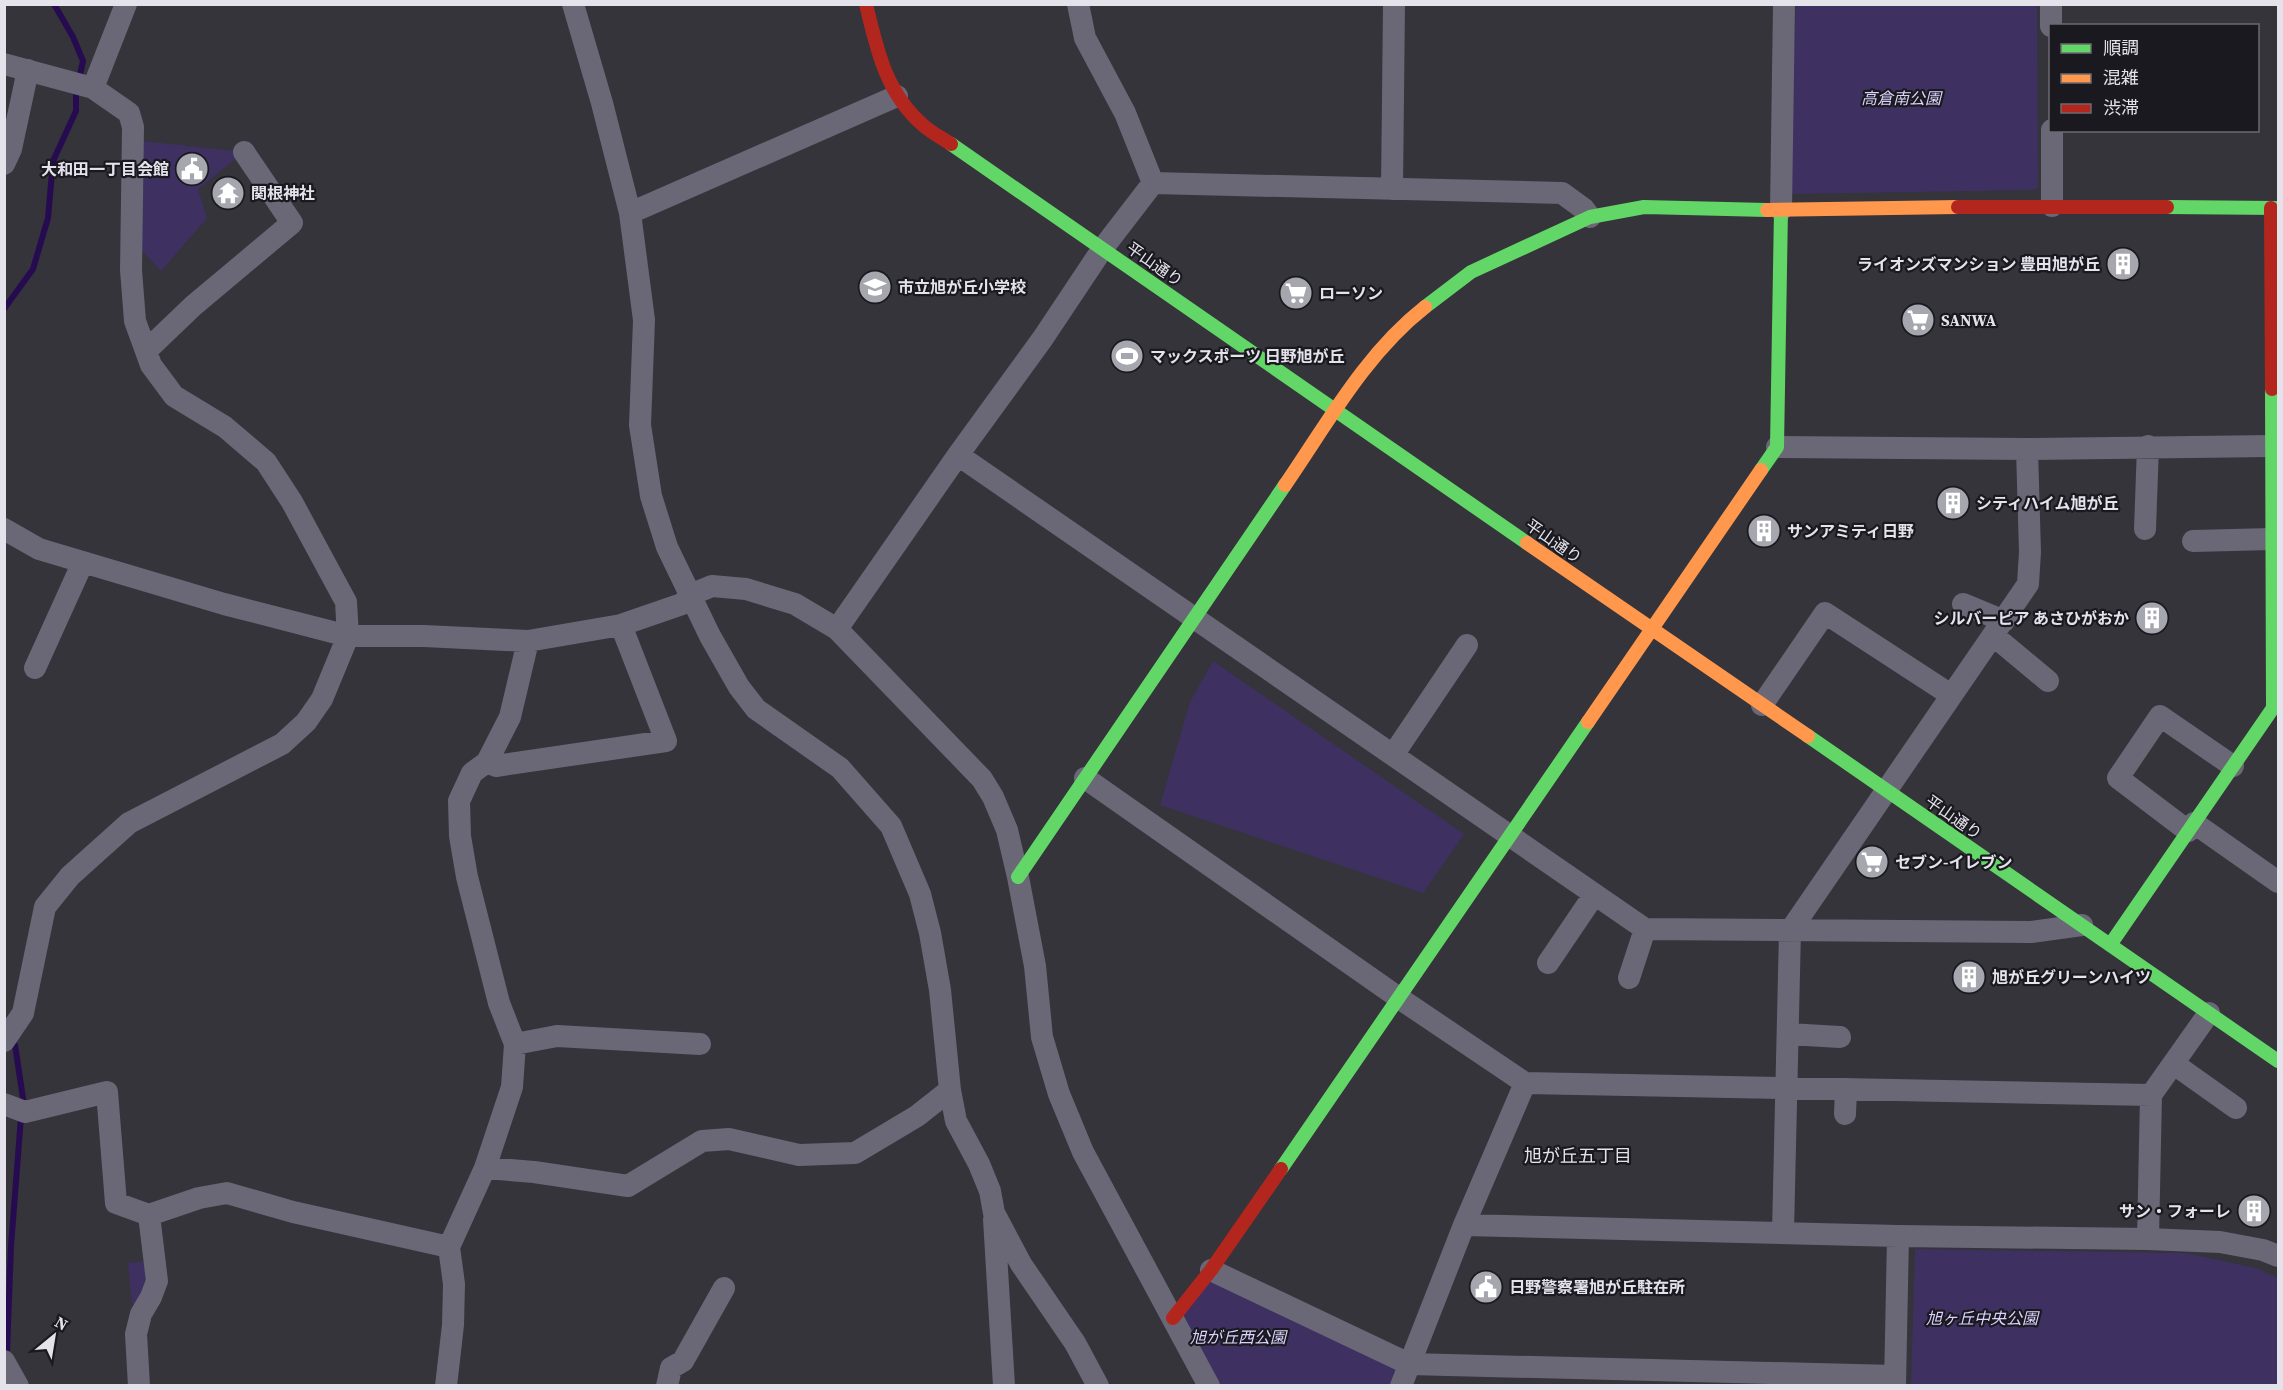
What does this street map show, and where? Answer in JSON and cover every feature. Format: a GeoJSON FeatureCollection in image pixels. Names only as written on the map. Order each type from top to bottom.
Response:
{"type":"FeatureCollection","features":[{"type":"Feature","properties":{"kind":"street"},"geometry":{"type":"LineString","coordinates":[[93,88],[126,4]]}},
{"type":"Feature","properties":{"kind":"street"},"geometry":{"type":"LineString","coordinates":[[573,4],[602,103],[630,213],[644,320],[640,425],[651,496],[667,547],[739,687],[756,709],[840,768],[891,826],[906,856],[920,894],[930,933],[940,990],[950,1090],[956,1121],[979,1164],[990,1191],[994,1213],[1004,1386]]}},
{"type":"Feature","properties":{"kind":"street","name":"平山通り"},"geometry":{"type":"LineString","coordinates":[[866,4],[879,59],[897,96],[923,125],[2278,1061]]}},
{"type":"Feature","properties":{"kind":"street"},"geometry":{"type":"LineString","coordinates":[[1077,4],[1085,38],[1125,113],[1153,183]]}},
{"type":"Feature","properties":{"kind":"street"},"geometry":{"type":"LineString","coordinates":[[1392,189],[1394,4]]}},
{"type":"Feature","properties":{"kind":"street"},"geometry":{"type":"LineString","coordinates":[[1173,1318],[1210,1270],[1399,998],[1777,447],[1784,4]]}},
{"type":"Feature","properties":{"kind":"street"},"geometry":{"type":"LineString","coordinates":[[2051,4],[2051,24]]}},
{"type":"Feature","properties":{"kind":"street"},"geometry":{"type":"LineString","coordinates":[[4,64],[93,88],[129,113],[133,127],[131,270],[135,321],[151,365],[174,396],[225,426],[266,462],[292,502],[346,602],[348,636],[322,699],[306,722],[282,744],[129,824],[70,876],[45,907],[23,1013],[4,1041]]}},
{"type":"Feature","properties":{"kind":"street"},"geometry":{"type":"LineString","coordinates":[[4,164],[11,149],[28,70]]}},
{"type":"Feature","properties":{"kind":"street"},"geometry":{"type":"LineString","coordinates":[[630,213],[897,96]]}},
{"type":"Feature","properties":{"kind":"street"},"geometry":{"type":"LineString","coordinates":[[2052,132],[2052,206]]}},
{"type":"Feature","properties":{"kind":"street"},"geometry":{"type":"LineString","coordinates":[[146,351],[193,306],[292,223],[244,152]]}},
{"type":"Feature","properties":{"kind":"street"},"geometry":{"type":"LineString","coordinates":[[1153,183],[1562,193],[1584,209],[1590,217]]}},
{"type":"Feature","properties":{"kind":"street"},"geometry":{"type":"LineString","coordinates":[[837,629],[1103,248],[1153,183]]}},
{"type":"Feature","properties":{"kind":"street"},"geometry":{"type":"LineString","coordinates":[[1018,877],[1370,361],[1414,316],[1471,272],[1590,217],[1644,207],[1781,210],[2052,206],[2275,208],[2272,539],[2276,710],[2233,766],[2110,945]]}},
{"type":"Feature","properties":{"kind":"street"},"geometry":{"type":"LineString","coordinates":[[2145,529],[2148,446]]}},
{"type":"Feature","properties":{"kind":"street"},"geometry":{"type":"LineString","coordinates":[[1777,447],[2027,449],[2272,446]]}},
{"type":"Feature","properties":{"kind":"street"},"geometry":{"type":"LineString","coordinates":[[1783,1232],[1790,931],[2028,584],[2030,552],[2027,449]]}},
{"type":"Feature","properties":{"kind":"street"},"geometry":{"type":"LineString","coordinates":[[957,455],[1645,929],[2031,932],[2082,925]]}},
{"type":"Feature","properties":{"kind":"street"},"geometry":{"type":"LineString","coordinates":[[4,529],[39,549],[224,604],[348,636],[424,636],[528,641],[621,625],[681,604],[690,595],[712,586],[746,588],[795,604],[837,629],[982,779],[993,797],[1007,830],[1018,877],[1035,966],[1042,1037],[1059,1094],[1083,1152],[1209,1386]]}},
{"type":"Feature","properties":{"kind":"street"},"geometry":{"type":"LineString","coordinates":[[2193,542],[2272,539]]}},
{"type":"Feature","properties":{"kind":"street"},"geometry":{"type":"LineString","coordinates":[[35,668],[83,561]]}},
{"type":"Feature","properties":{"kind":"street"},"geometry":{"type":"LineString","coordinates":[[1963,604],[1999,628],[2048,681]]}},
{"type":"Feature","properties":{"kind":"street"},"geometry":{"type":"LineString","coordinates":[[1762,705],[1825,613],[1951,695]]}},
{"type":"Feature","properties":{"kind":"street"},"geometry":{"type":"LineString","coordinates":[[487,762],[496,766],[666,741],[621,625]]}},
{"type":"Feature","properties":{"kind":"street"},"geometry":{"type":"LineString","coordinates":[[446,1386],[453,1325],[454,1284],[449,1247],[485,1168],[512,1086],[515,1044],[499,1003],[467,877],[460,836],[459,801],[472,773],[487,762],[510,717],[528,641]]}},
{"type":"Feature","properties":{"kind":"street"},"geometry":{"type":"LineString","coordinates":[[1392,755],[1467,645]]}},
{"type":"Feature","properties":{"kind":"street"},"geometry":{"type":"LineString","coordinates":[[2233,766],[2160,716],[2118,778],[2278,882]]}},
{"type":"Feature","properties":{"kind":"street"},"geometry":{"type":"LineString","coordinates":[[1085,778],[1399,998],[1525,1083],[2151,1095]]}},
{"type":"Feature","properties":{"kind":"street"},"geometry":{"type":"LineString","coordinates":[[1548,963],[1594,895]]}},
{"type":"Feature","properties":{"kind":"street"},"geometry":{"type":"LineString","coordinates":[[1629,978],[1645,929]]}},
{"type":"Feature","properties":{"kind":"street"},"geometry":{"type":"LineString","coordinates":[[2148,1239],[2151,1095],[2209,1013]]}},
{"type":"Feature","properties":{"kind":"street"},"geometry":{"type":"LineString","coordinates":[[1788,1034],[1840,1037]]}},
{"type":"Feature","properties":{"kind":"street"},"geometry":{"type":"LineString","coordinates":[[515,1044],[557,1036],[700,1044]]}},
{"type":"Feature","properties":{"kind":"street"},"geometry":{"type":"LineString","coordinates":[[2174,1064],[2236,1108]]}},
{"type":"Feature","properties":{"kind":"street"},"geometry":{"type":"LineString","coordinates":[[1401,1386],[1464,1225],[1525,1083]]}},
{"type":"Feature","properties":{"kind":"street"},"geometry":{"type":"LineString","coordinates":[[1845,1113],[1846,1089]]}},
{"type":"Feature","properties":{"kind":"street"},"geometry":{"type":"LineString","coordinates":[[485,1168],[534,1172],[628,1186],[702,1141],[729,1139],[799,1155],[855,1153],[917,1116],[950,1090]]}},
{"type":"Feature","properties":{"kind":"street"},"geometry":{"type":"LineString","coordinates":[[4,1104],[25,1112],[107,1092],[116,1203],[149,1215],[199,1198],[227,1193],[293,1212],[449,1247]]}},
{"type":"Feature","properties":{"kind":"street"},"geometry":{"type":"LineString","coordinates":[[994,1213],[1021,1264],[1075,1343],[1098,1386]]}},
{"type":"Feature","properties":{"kind":"street"},"geometry":{"type":"LineString","coordinates":[[139,1386],[136,1334],[141,1314],[152,1297],[157,1281],[149,1215]]}},
{"type":"Feature","properties":{"kind":"street"},"geometry":{"type":"LineString","coordinates":[[1464,1225],[1898,1236],[2148,1239],[2220,1242],[2263,1250],[2278,1256]]}},
{"type":"Feature","properties":{"kind":"street"},"geometry":{"type":"LineString","coordinates":[[1210,1270],[1409,1364],[1895,1381],[1898,1236]]}},
{"type":"Feature","properties":{"kind":"street"},"geometry":{"type":"LineString","coordinates":[[667,1386],[670,1368],[683,1360],[724,1288]]}},
{"type":"Feature","properties":{"kind":"street"},"geometry":{"type":"LineString","coordinates":[[4,1361],[18,1382],[18,1386]]}},
{"type":"Feature","properties":{"kind":"green space","name":"高倉南公園"},"geometry":{"type":"Polygon","coordinates":[[[1796,5],[2037,5],[2038,188],[2031,190],[1787,194],[1796,5]]]}},
{"type":"Feature","properties":{"kind":"green space"},"geometry":{"type":"Polygon","coordinates":[[[133,140],[244,152],[198,189],[207,218],[161,271],[131,239],[133,140]]]}},
{"type":"Feature","properties":{"kind":"green space"},"geometry":{"type":"Polygon","coordinates":[[[1213,661],[1464,834],[1423,893],[1160,805],[1190,702],[1213,661]]]}},
{"type":"Feature","properties":{"kind":"green space","name":"旭ヶ丘中央公園"},"geometry":{"type":"Polygon","coordinates":[[[1915,1249],[2185,1253],[2256,1268],[2278,1278],[2278,1385],[1911,1385],[1915,1249]]]}},
{"type":"Feature","properties":{"kind":"green space"},"geometry":{"type":"Polygon","coordinates":[[[148,1261],[145,1303],[132,1304],[128,1263],[148,1261]]]}},
{"type":"Feature","properties":{"kind":"green space","name":"旭が丘西公園"},"geometry":{"type":"Polygon","coordinates":[[[1211,1270],[1409,1364],[1401,1385],[1209,1385],[1173,1318],[1211,1270]]]}},
{"type":"Feature","properties":{"kind":"waterway"},"geometry":{"type":"LineString","coordinates":[[4,309],[33,269],[48,218],[53,161],[76,111],[76,93],[83,61],[73,37],[54,4]]}},
{"type":"Feature","properties":{"kind":"waterway"},"geometry":{"type":"LineString","coordinates":[[15,1045],[24,1105]]}},
{"type":"Feature","properties":{"kind":"waterway"},"geometry":{"type":"LineString","coordinates":[[7,1352],[11,1246],[21,1117]]}},
{"type":"Feature","properties":{"kind":"traffic: fast"},"geometry":{"type":"LineString","coordinates":[[951,144],[1527,543]]}},
{"type":"Feature","properties":{"kind":"traffic: fast"},"geometry":{"type":"LineString","coordinates":[[1425,307],[1471,272],[1590,217],[1644,207],[1767,210]]}},
{"type":"Feature","properties":{"kind":"traffic: fast"},"geometry":{"type":"LineString","coordinates":[[2167,207],[2278,208]]}},
{"type":"Feature","properties":{"kind":"traffic: fast"},"geometry":{"type":"LineString","coordinates":[[1761,470],[1777,447],[1781,210]]}},
{"type":"Feature","properties":{"kind":"traffic: fast"},"geometry":{"type":"LineString","coordinates":[[2110,945],[2273,708],[2272,389]]}},
{"type":"Feature","properties":{"kind":"traffic: fast"},"geometry":{"type":"LineString","coordinates":[[1018,877],[1285,485]]}},
{"type":"Feature","properties":{"kind":"traffic: fast"},"geometry":{"type":"LineString","coordinates":[[1281,1169],[1588,722]]}},
{"type":"Feature","properties":{"kind":"traffic: fast"},"geometry":{"type":"LineString","coordinates":[[1808,736],[2278,1061]]}},
{"type":"Feature","properties":{"kind":"traffic: slow"},"geometry":{"type":"LineString","coordinates":[[1767,210],[1958,207]]}},
{"type":"Feature","properties":{"kind":"traffic: slow"},"geometry":{"type":"LineString","coordinates":[[1285,485],[1365,368],[1403,326],[1425,307]]}},
{"type":"Feature","properties":{"kind":"traffic: slow"},"geometry":{"type":"LineString","coordinates":[[1588,722],[1761,470]]}},
{"type":"Feature","properties":{"kind":"traffic: slow"},"geometry":{"type":"LineString","coordinates":[[1527,543],[1808,736]]}},
{"type":"Feature","properties":{"kind":"traffic: jam"},"geometry":{"type":"LineString","coordinates":[[866,4],[879,54],[900,100],[924,126],[951,144]]}},
{"type":"Feature","properties":{"kind":"traffic: jam"},"geometry":{"type":"LineString","coordinates":[[1958,207],[2167,207]]}},
{"type":"Feature","properties":{"kind":"traffic: jam"},"geometry":{"type":"LineString","coordinates":[[2271,208],[2272,389]]}},
{"type":"Feature","properties":{"kind":"traffic: jam"},"geometry":{"type":"LineString","coordinates":[[1173,1318],[1211,1270],[1281,1169]]}},
{"type":"Feature","properties":{"kind":"place","name":"大和田一丁目会館"},"geometry":{"type":"Point","coordinates":[192,169]}},
{"type":"Feature","properties":{"kind":"place","name":"関根神社"},"geometry":{"type":"Point","coordinates":[228,193]}},
{"type":"Feature","properties":{"kind":"place","name":"ライオンズマンション 豊田旭が丘"},"geometry":{"type":"Point","coordinates":[2123,264]}},
{"type":"Feature","properties":{"kind":"place","name":"市立旭が丘小学校"},"geometry":{"type":"Point","coordinates":[875,287]}},
{"type":"Feature","properties":{"kind":"place","name":"ローソン"},"geometry":{"type":"Point","coordinates":[1296,293]}},
{"type":"Feature","properties":{"kind":"place","name":"SANWA"},"geometry":{"type":"Point","coordinates":[1918,320]}},
{"type":"Feature","properties":{"kind":"place","name":"マックスポーツ 日野旭が丘"},"geometry":{"type":"Point","coordinates":[1127,356]}},
{"type":"Feature","properties":{"kind":"place","name":"シティハイム旭が丘"},"geometry":{"type":"Point","coordinates":[1953,503]}},
{"type":"Feature","properties":{"kind":"place","name":"サンアミティ日野"},"geometry":{"type":"Point","coordinates":[1764,531]}},
{"type":"Feature","properties":{"kind":"place","name":"シルバーピア あさひがおか"},"geometry":{"type":"Point","coordinates":[2152,618]}},
{"type":"Feature","properties":{"kind":"place","name":"セブン-イレブン"},"geometry":{"type":"Point","coordinates":[1872,862]}},
{"type":"Feature","properties":{"kind":"place","name":"旭が丘グリーンハイツ"},"geometry":{"type":"Point","coordinates":[1969,977]}},
{"type":"Feature","properties":{"kind":"place","name":"サン・フォーレ"},"geometry":{"type":"Point","coordinates":[2254,1211]}},
{"type":"Feature","properties":{"kind":"place","name":"日野警察署旭が丘駐在所"},"geometry":{"type":"Point","coordinates":[1486,1287]}},
{"type":"Feature","properties":{"kind":"district","name":"旭が丘五丁目"},"geometry":{"type":"Point","coordinates":[1578,1156]}}]}
